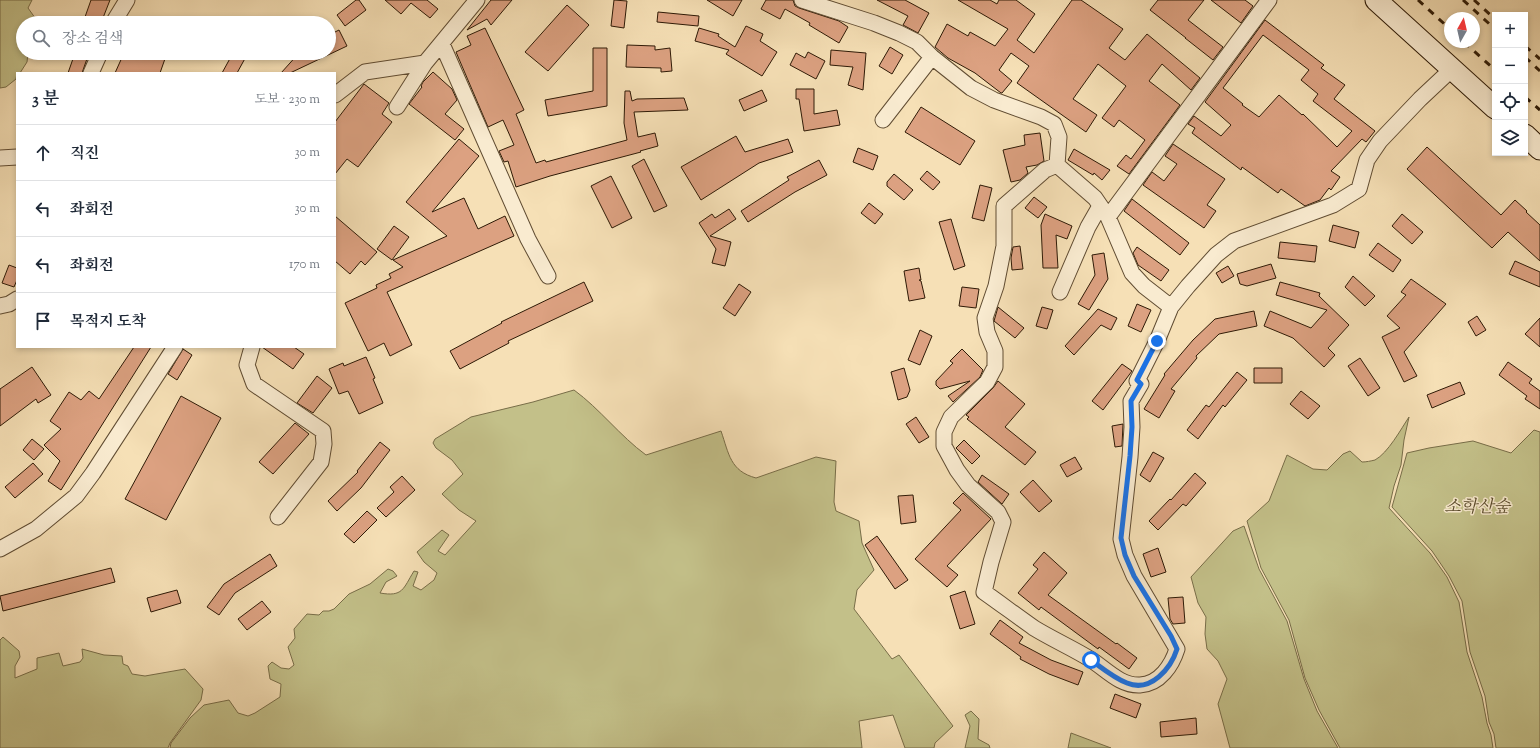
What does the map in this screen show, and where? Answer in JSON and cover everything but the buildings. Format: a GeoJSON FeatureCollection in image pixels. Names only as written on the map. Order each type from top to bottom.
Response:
{"type":"FeatureCollection","features":[{"type":"Feature","properties":{"kind":"main road"},"geometry":{"type":"LineString","coordinates":[[1376,0],[1492,105]]}},
{"type":"Feature","properties":{"kind":"main road"},"geometry":{"type":"LineString","coordinates":[[1528,138],[1540,149]]}},
{"type":"Feature","properties":{"kind":"street"},"geometry":{"type":"LineString","coordinates":[[117,16],[127,0]]}},
{"type":"Feature","properties":{"kind":"street"},"geometry":{"type":"LineString","coordinates":[[396,107],[425,63],[477,0]]}},
{"type":"Feature","properties":{"kind":"street"},"geometry":{"type":"LineString","coordinates":[[802,0],[898,32],[917,42],[932,57],[972,88],[994,100],[1042,117],[1054,124],[1059,138],[1057,165]]}},
{"type":"Feature","properties":{"kind":"street"},"geometry":{"type":"LineString","coordinates":[[1060,292],[1088,227],[1104,211],[1269,0]]}},
{"type":"Feature","properties":{"kind":"street"},"geometry":{"type":"LineString","coordinates":[[442,44],[528,239],[548,276]]}},
{"type":"Feature","properties":{"kind":"street"},"geometry":{"type":"LineString","coordinates":[[883,120],[932,57]]}},
{"type":"Feature","properties":{"kind":"street"},"geometry":{"type":"LineString","coordinates":[[91,72],[97,60]]}},
{"type":"Feature","properties":{"kind":"street"},"geometry":{"type":"LineString","coordinates":[[336,94],[365,72],[425,63]]}},
{"type":"Feature","properties":{"kind":"street"},"geometry":{"type":"LineString","coordinates":[[1057,165],[1045,170],[1004,206],[1004,246],[996,286],[985,318],[987,332],[995,351],[996,367],[987,382],[952,417],[944,432],[944,446],[957,470],[968,485],[998,512],[1003,522],[984,592],[1034,628],[1091,660],[1113,676],[1128,684],[1142,685],[1153,681],[1165,672],[1174,659],[1177,649],[1171,636],[1134,576],[1125,555],[1121,538],[1130,456],[1132,427],[1131,401],[1141,384],[1137,380],[1157,341],[1171,307],[1216,255],[1234,241],[1333,206],[1359,189],[1367,160],[1380,141],[1420,98],[1452,69]]}},
{"type":"Feature","properties":{"kind":"street"},"geometry":{"type":"LineString","coordinates":[[0,158],[16,157]]}},
{"type":"Feature","properties":{"kind":"street"},"geometry":{"type":"LineString","coordinates":[[1057,165],[1095,198],[1104,211],[1132,273],[1144,286],[1171,307]]}},
{"type":"Feature","properties":{"kind":"street"},"geometry":{"type":"LineString","coordinates":[[0,306],[9,304],[16,300]]}},
{"type":"Feature","properties":{"kind":"street"},"geometry":{"type":"LineString","coordinates":[[0,549],[36,528],[76,496],[93,474],[174,348]]}},
{"type":"Feature","properties":{"kind":"street"},"geometry":{"type":"LineString","coordinates":[[252,348],[247,365],[254,384],[323,431],[324,444],[321,462],[278,517]]}},
{"type":"Feature","properties":{"kind":"green space"},"geometry":{"type":"Polygon","coordinates":[[[0,0],[32,0],[28,8],[34,16],[16,16],[16,60],[27,60],[27,62],[21,72],[16,72],[16,79],[6,87],[0,88],[0,0]]]}},
{"type":"Feature","properties":{"kind":"green space"},"geometry":{"type":"Polygon","coordinates":[[[574,390],[593,406],[627,440],[646,455],[721,431],[729,454],[736,466],[747,475],[756,478],[816,457],[836,461],[834,502],[836,511],[859,521],[862,543],[874,570],[857,590],[854,609],[892,659],[899,655],[953,726],[935,743],[934,748],[905,748],[893,715],[859,721],[862,748],[170,748],[171,743],[190,718],[204,705],[229,700],[238,713],[248,716],[280,697],[281,684],[270,679],[268,666],[272,662],[281,668],[289,669],[294,665],[288,647],[295,638],[294,629],[307,614],[319,615],[323,611],[334,609],[349,594],[370,584],[388,569],[393,571],[397,576],[386,582],[380,593],[398,593],[402,590],[414,571],[418,572],[413,586],[421,590],[434,580],[437,573],[424,562],[417,552],[442,530],[449,535],[438,551],[445,555],[476,521],[459,510],[442,494],[463,474],[452,460],[436,448],[433,443],[435,439],[471,417],[533,402],[574,390]]]}},
{"type":"Feature","properties":{"kind":"green space"},"geometry":{"type":"Polygon","coordinates":[[[1409,417],[1401,465],[1389,508],[1430,553],[1447,577],[1459,602],[1467,652],[1482,697],[1493,748],[1340,748],[1319,710],[1305,678],[1289,620],[1261,568],[1247,521],[1269,501],[1287,455],[1313,469],[1327,470],[1343,454],[1350,451],[1362,462],[1375,460],[1385,452],[1409,417]]]}},
{"type":"Feature","properties":{"kind":"green space","name":"소학산숲"},"geometry":{"type":"Polygon","coordinates":[[[1534,430],[1540,432],[1540,748],[1496,748],[1494,734],[1489,722],[1485,696],[1470,652],[1462,601],[1449,576],[1432,551],[1392,507],[1407,453],[1473,441],[1511,453],[1534,430]]]}},
{"type":"Feature","properties":{"kind":"green space"},"geometry":{"type":"Polygon","coordinates":[[[1244,526],[1259,569],[1287,621],[1304,679],[1317,711],[1338,748],[1230,748],[1218,704],[1227,679],[1218,661],[1207,649],[1205,634],[1206,617],[1198,603],[1191,577],[1233,531],[1244,526]]]}},
{"type":"Feature","properties":{"kind":"green space"},"geometry":{"type":"Polygon","coordinates":[[[3,637],[19,651],[20,657],[15,666],[15,678],[37,669],[37,658],[59,653],[63,666],[80,662],[83,658],[82,649],[104,655],[122,656],[123,664],[128,666],[132,674],[145,676],[185,669],[203,689],[201,700],[168,748],[0,748],[0,640],[3,637]]]}},
{"type":"Feature","properties":{"kind":"green space"},"geometry":{"type":"Polygon","coordinates":[[[971,711],[979,719],[978,739],[989,745],[990,748],[965,748],[970,726],[965,715],[971,711]]]}},
{"type":"Feature","properties":{"kind":"green space"},"geometry":{"type":"Polygon","coordinates":[[[1071,733],[1111,748],[1068,748],[1071,733]]]}},
{"type":"Feature","properties":{"kind":"railway"},"geometry":{"type":"LineString","coordinates":[[1418,0],[1444,24]]}},
{"type":"Feature","properties":{"kind":"railway"},"geometry":{"type":"LineString","coordinates":[[1463,0],[1492,26]]}},
{"type":"Feature","properties":{"kind":"railway"},"geometry":{"type":"LineString","coordinates":[[1474,0],[1492,16]]}},
{"type":"Feature","properties":{"kind":"railway"},"geometry":{"type":"LineString","coordinates":[[1471,48],[1492,67]]}},
{"type":"Feature","properties":{"kind":"railway"},"geometry":{"type":"LineString","coordinates":[[1527,48],[1540,59]]}},
{"type":"Feature","properties":{"kind":"railway"},"geometry":{"type":"LineString","coordinates":[[1528,60],[1540,71]]}},
{"type":"Feature","properties":{"kind":"railway"},"geometry":{"type":"LineString","coordinates":[[1528,100],[1540,110]]}},
{"type":"Feature","properties":{"kind":"route"},"geometry":{"type":"LineString","coordinates":[[1091,660],[1113,676],[1128,684],[1142,685],[1153,681],[1165,672],[1174,659],[1177,649],[1171,636],[1134,576],[1125,555],[1121,538],[1130,456],[1132,427],[1131,401],[1141,384],[1137,380],[1157,341]]}}]}
